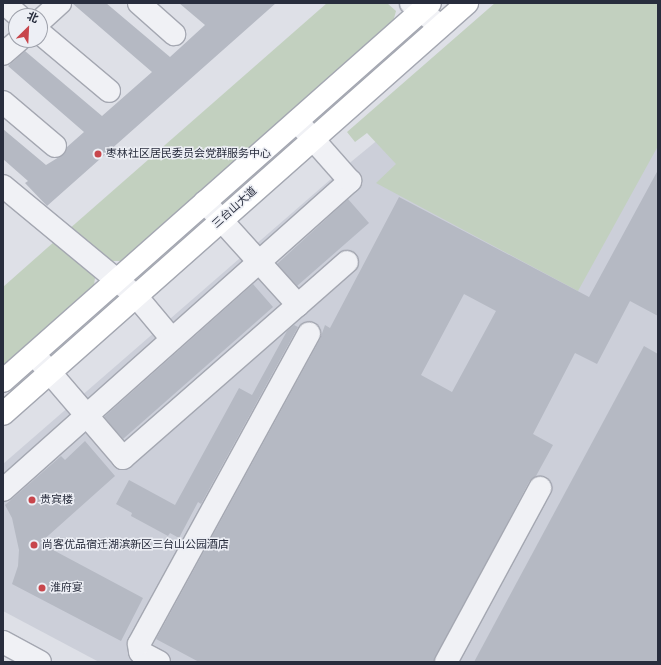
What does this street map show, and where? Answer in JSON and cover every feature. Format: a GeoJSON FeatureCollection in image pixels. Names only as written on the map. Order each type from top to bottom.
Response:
{"type":"FeatureCollection","features":[{"type":"Feature","properties":{"kind":"main road","name":"三台山大道"},"geometry":{"type":"LineString","coordinates":[[3,414],[467,3]]}},
{"type":"Feature","properties":{"kind":"main road"},"geometry":{"type":"LineString","coordinates":[[3,381],[297,121],[421,6]]}},
{"type":"Feature","properties":{"kind":"street"},"geometry":{"type":"LineString","coordinates":[[48,14],[60,3]]}},
{"type":"Feature","properties":{"kind":"street"},"geometry":{"type":"LineString","coordinates":[[139,3],[174,34]]}},
{"type":"Feature","properties":{"kind":"street"},"geometry":{"type":"LineString","coordinates":[[421,6],[440,26]]}},
{"type":"Feature","properties":{"kind":"street"},"geometry":{"type":"LineString","coordinates":[[48,40],[109,91]]}},
{"type":"Feature","properties":{"kind":"street"},"geometry":{"type":"LineString","coordinates":[[3,102],[55,146]]}},
{"type":"Feature","properties":{"kind":"street"},"geometry":{"type":"LineString","coordinates":[[3,490],[350,181],[312,140],[297,121]]}},
{"type":"Feature","properties":{"kind":"street"},"geometry":{"type":"LineString","coordinates":[[3,186],[136,296],[172,339]]}},
{"type":"Feature","properties":{"kind":"street"},"geometry":{"type":"LineString","coordinates":[[205,202],[298,304]]}},
{"type":"Feature","properties":{"kind":"street"},"geometry":{"type":"LineString","coordinates":[[34,354],[123,458],[347,262]]}},
{"type":"Feature","properties":{"kind":"street"},"geometry":{"type":"LineString","coordinates":[[159,662],[140,652],[139,644],[309,333]]}},
{"type":"Feature","properties":{"kind":"street"},"geometry":{"type":"LineString","coordinates":[[446,662],[540,488]]}},
{"type":"Feature","properties":{"kind":"street"},"geometry":{"type":"LineString","coordinates":[[3,642],[40,662]]}},
{"type":"Feature","properties":{"kind":"shaded area"},"geometry":{"type":"Polygon","coordinates":[[[544,3],[658,3],[658,662],[99,662],[3,611],[3,464],[346,166],[544,3]]]}},
{"type":"Feature","properties":{"kind":"green space"},"geometry":{"type":"Polygon","coordinates":[[[327,3],[387,3],[396,11],[393,22],[126,261],[111,261],[68,230],[327,3]]]}},
{"type":"Feature","properties":{"kind":"green space"},"geometry":{"type":"Polygon","coordinates":[[[495,3],[658,3],[658,146],[578,291],[376,183],[396,164],[367,133],[355,142],[347,132],[495,3]]]}},
{"type":"Feature","properties":{"kind":"green space"},"geometry":{"type":"Polygon","coordinates":[[[55,241],[91,270],[95,278],[94,285],[89,295],[3,369],[3,287],[55,241]]]}},
{"type":"Feature","properties":{"kind":"building"},"geometry":{"type":"Polygon","coordinates":[[[72,3],[106,3],[170,57],[205,25],[179,3],[276,3],[47,206],[25,183],[28,181],[3,159],[3,129],[46,165],[64,154],[67,147],[84,132],[8,66],[25,51],[102,116],[152,72],[72,3]]]}},
{"type":"Feature","properties":{"kind":"building"},"geometry":{"type":"Polygon","coordinates":[[[658,170],[658,316],[630,301],[597,364],[575,353],[533,434],[553,445],[536,476],[529,482],[434,662],[199,662],[156,639],[320,339],[325,325],[330,328],[399,197],[589,297],[658,170]],[[464,294],[421,375],[452,392],[496,311],[464,294]]]}},
{"type":"Feature","properties":{"kind":"building"},"geometry":{"type":"Polygon","coordinates":[[[348,199],[369,223],[297,286],[277,264],[348,199]]]}},
{"type":"Feature","properties":{"kind":"building"},"geometry":{"type":"Polygon","coordinates":[[[253,284],[273,307],[123,439],[104,417],[253,284]]]}},
{"type":"Feature","properties":{"kind":"building"},"geometry":{"type":"Polygon","coordinates":[[[294,325],[298,327],[201,504],[198,502],[179,538],[170,533],[168,536],[131,516],[132,513],[116,504],[129,480],[175,505],[239,388],[252,395],[287,331],[294,325]]]}},
{"type":"Feature","properties":{"kind":"building"},"geometry":{"type":"Polygon","coordinates":[[[644,346],[658,354],[658,662],[474,662],[644,346]]]}},
{"type":"Feature","properties":{"kind":"building"},"geometry":{"type":"Polygon","coordinates":[[[85,441],[115,476],[40,543],[143,598],[121,641],[12,584],[18,566],[19,550],[12,518],[5,505],[61,456],[65,460],[85,441]]]}},
{"type":"Feature","properties":{"kind":"place","name":"枣林社区居民委员会党群服务中心"},"geometry":{"type":"Point","coordinates":[98,154]}},
{"type":"Feature","properties":{"kind":"place","name":"贵宾楼"},"geometry":{"type":"Point","coordinates":[32,500]}},
{"type":"Feature","properties":{"kind":"place","name":"尚客优品宿迁湖滨新区三台山公园酒店"},"geometry":{"type":"Point","coordinates":[34,545]}},
{"type":"Feature","properties":{"kind":"place","name":"淮府宴"},"geometry":{"type":"Point","coordinates":[42,588]}}]}
